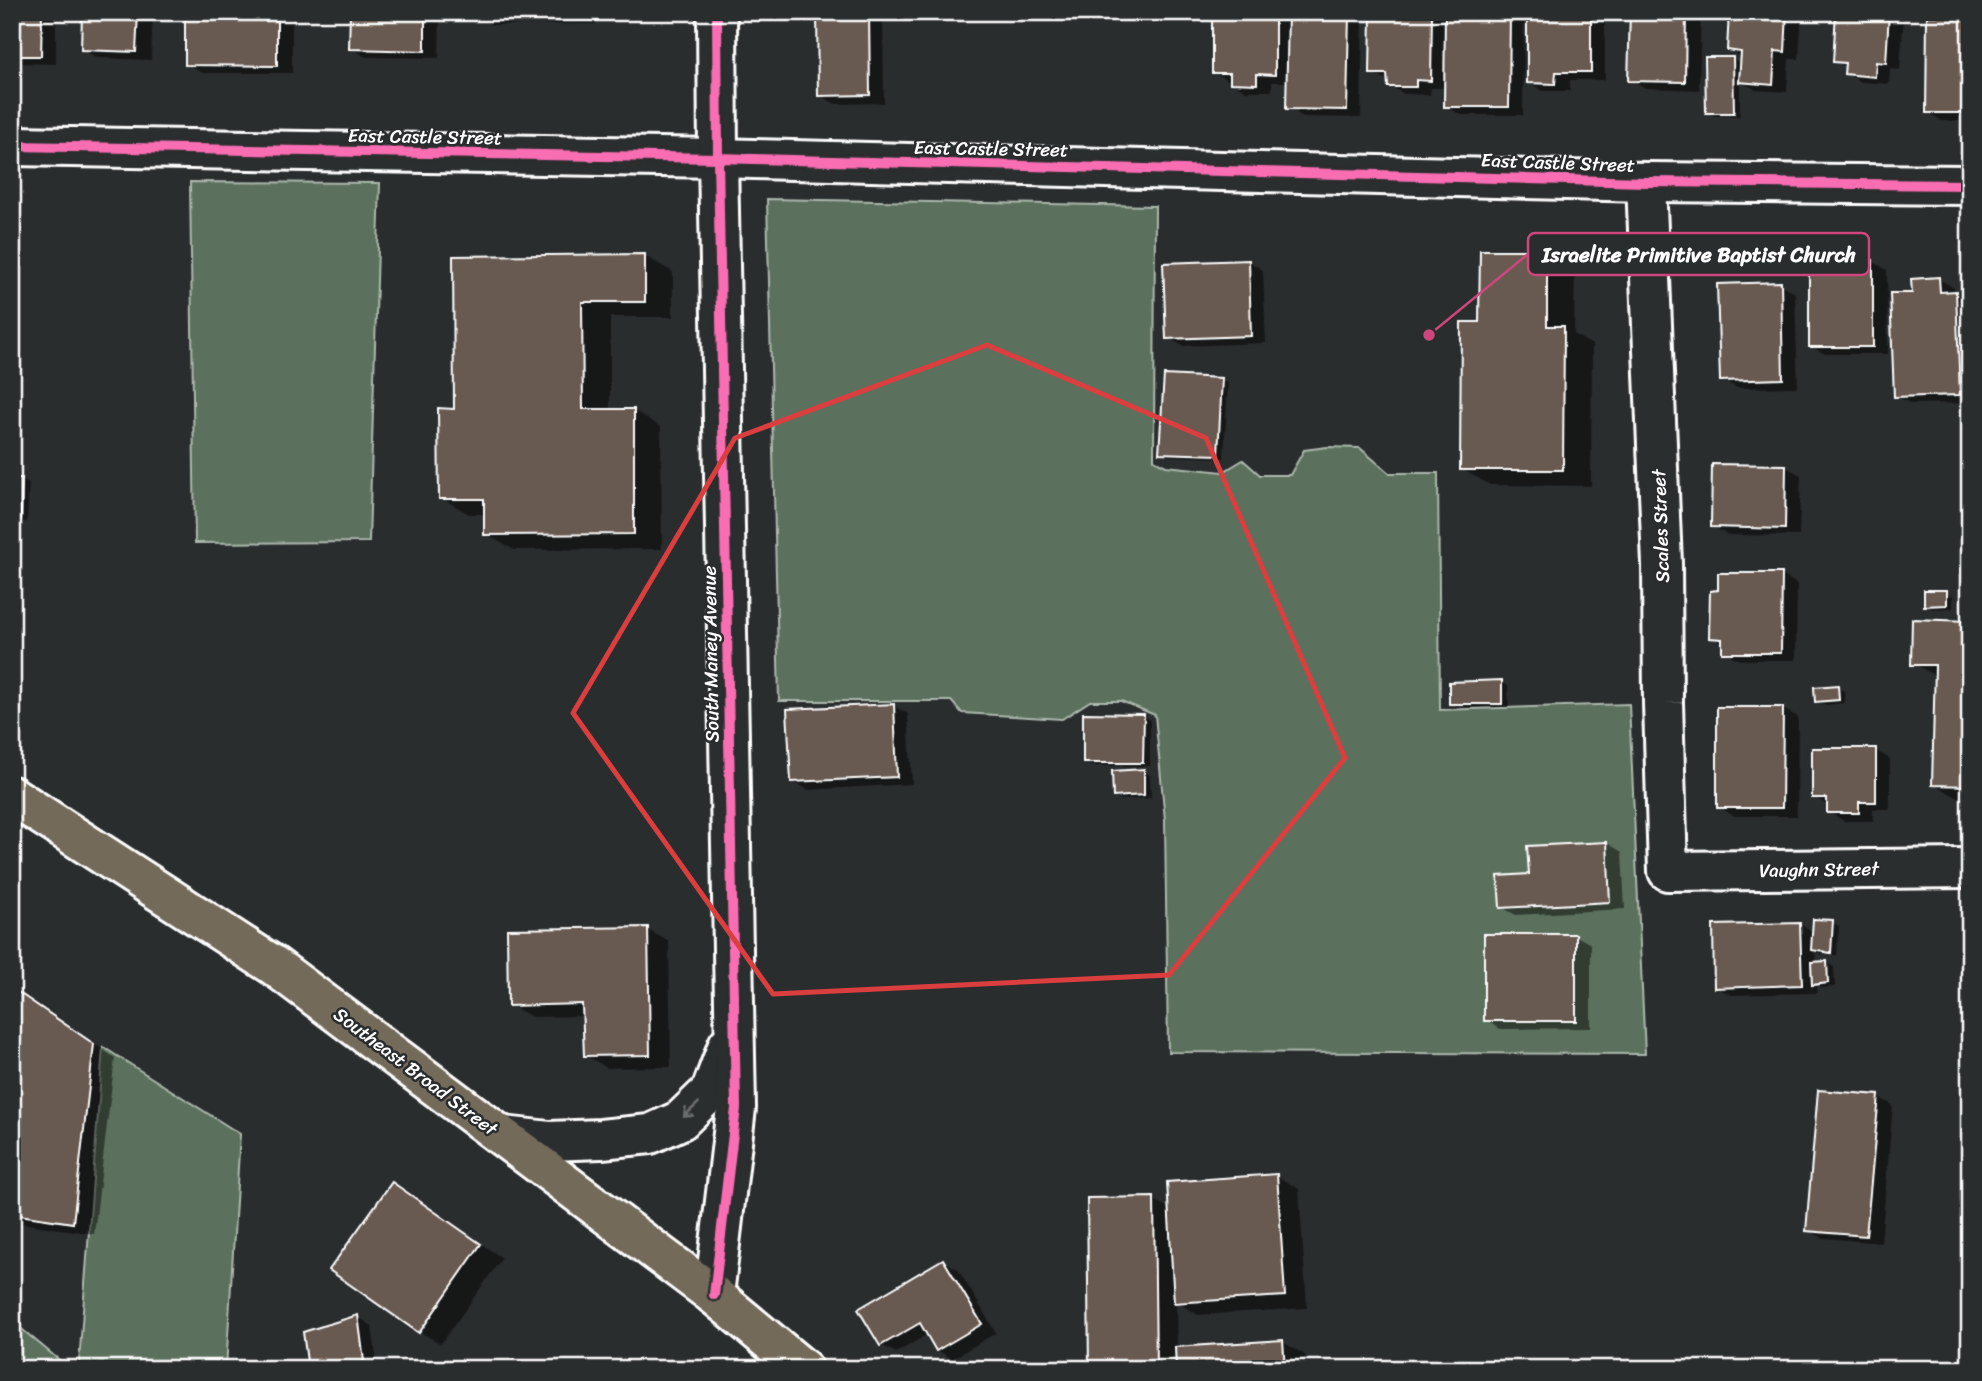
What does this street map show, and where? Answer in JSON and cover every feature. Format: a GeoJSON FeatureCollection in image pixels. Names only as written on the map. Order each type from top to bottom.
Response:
{"type":"FeatureCollection","features":[{"type":"Feature","properties":{"kind":"main road","name":"Southeast Broad Street"},"geometry":{"type":"LineString","coordinates":[[12,796],[273,965],[715,1294],[803,1369]]}},
{"type":"Feature","properties":{"kind":"street","name":"South Maney Avenue"},"geometry":{"type":"LineString","coordinates":[[715,1294],[736,1108],[717,12]]}},
{"type":"Feature","properties":{"kind":"street","name":"East Castle Street"},"geometry":{"type":"LineString","coordinates":[[12,146],[718,158],[1646,182],[1970,186]]}},
{"type":"Feature","properties":{"kind":"street","name":"Scales Street"},"geometry":{"type":"LineString","coordinates":[[1646,182],[1662,551],[1668,871]]}},
{"type":"Feature","properties":{"kind":"street","name":"Vaughn Street"},"geometry":{"type":"LineString","coordinates":[[1668,871],[1970,868]]}},
{"type":"Feature","properties":{"kind":"street","name":"South Maney Avenue"},"geometry":{"type":"LineString","coordinates":[[503,1136],[549,1141],[601,1139],[650,1133],[681,1120],[711,1091],[734,1030]]}},
{"type":"Feature","properties":{"kind":"highlighted area"},"geometry":{"type":"Polygon","coordinates":[[[987,345],[1206,438],[1345,758],[1169,975],[773,994],[573,713],[735,438],[987,345]]]}},
{"type":"Feature","properties":{"kind":"green space"},"geometry":{"type":"Polygon","coordinates":[[[190,182],[380,183],[369,542],[195,543],[190,182]]]}},
{"type":"Feature","properties":{"kind":"green space"},"geometry":{"type":"Polygon","coordinates":[[[767,199],[1155,206],[1154,460],[1166,466],[1223,472],[1243,460],[1260,475],[1290,475],[1304,450],[1327,447],[1360,448],[1389,473],[1438,473],[1440,710],[1629,704],[1645,1054],[1168,1052],[1165,820],[1155,715],[1121,701],[1090,701],[1062,719],[962,713],[951,701],[779,701],[767,199]]]}},
{"type":"Feature","properties":{"kind":"green space"},"geometry":{"type":"Polygon","coordinates":[[[103,1047],[240,1134],[226,1369],[85,1369],[79,1363],[103,1047]]]}},
{"type":"Feature","properties":{"kind":"green space"},"geometry":{"type":"Polygon","coordinates":[[[12,1321],[70,1369],[12,1369],[12,1321]]]}},
{"type":"Feature","properties":{"kind":"building"},"geometry":{"type":"Polygon","coordinates":[[[12,12],[42,12],[41,56],[12,56],[12,12]]]}},
{"type":"Feature","properties":{"kind":"building"},"geometry":{"type":"Polygon","coordinates":[[[82,12],[138,12],[136,52],[81,50],[82,12]]]}},
{"type":"Feature","properties":{"kind":"building"},"geometry":{"type":"Polygon","coordinates":[[[185,12],[277,12],[277,66],[185,65],[185,12]]]}},
{"type":"Feature","properties":{"kind":"building"},"geometry":{"type":"Polygon","coordinates":[[[350,12],[425,12],[425,51],[349,49],[350,12]]]}},
{"type":"Feature","properties":{"kind":"building"},"geometry":{"type":"Polygon","coordinates":[[[475,12],[581,12],[581,16],[476,18],[475,12]]]}},
{"type":"Feature","properties":{"kind":"building"},"geometry":{"type":"Polygon","coordinates":[[[817,12],[869,12],[870,95],[818,96],[817,12]]]}},
{"type":"Feature","properties":{"kind":"building"},"geometry":{"type":"Polygon","coordinates":[[[1212,12],[1275,12],[1275,75],[1257,74],[1257,84],[1230,83],[1230,73],[1212,73],[1212,12]]]}},
{"type":"Feature","properties":{"kind":"building"},"geometry":{"type":"Polygon","coordinates":[[[1288,12],[1349,12],[1347,110],[1286,109],[1288,12]]]}},
{"type":"Feature","properties":{"kind":"building"},"geometry":{"type":"Polygon","coordinates":[[[1371,12],[1432,12],[1431,81],[1416,80],[1416,87],[1388,87],[1387,74],[1370,74],[1371,12]]]}},
{"type":"Feature","properties":{"kind":"building"},"geometry":{"type":"Polygon","coordinates":[[[1445,12],[1510,12],[1509,107],[1444,107],[1445,12]]]}},
{"type":"Feature","properties":{"kind":"building"},"geometry":{"type":"Polygon","coordinates":[[[1527,12],[1591,12],[1591,72],[1556,72],[1555,84],[1527,83],[1527,12]]]}},
{"type":"Feature","properties":{"kind":"building"},"geometry":{"type":"Polygon","coordinates":[[[1630,12],[1686,12],[1685,82],[1628,81],[1630,12]]]}},
{"type":"Feature","properties":{"kind":"building"},"geometry":{"type":"Polygon","coordinates":[[[1729,12],[1787,12],[1785,52],[1775,51],[1773,85],[1739,82],[1741,52],[1727,50],[1729,12]]]}},
{"type":"Feature","properties":{"kind":"building"},"geometry":{"type":"Polygon","coordinates":[[[1836,12],[1889,12],[1886,63],[1876,62],[1875,77],[1844,74],[1845,63],[1833,62],[1836,12]]]}},
{"type":"Feature","properties":{"kind":"building"},"geometry":{"type":"Polygon","coordinates":[[[1937,12],[1970,12],[1970,100],[1962,100],[1962,113],[1926,113],[1927,16],[1937,16],[1937,12]]]}},
{"type":"Feature","properties":{"kind":"building"},"geometry":{"type":"Polygon","coordinates":[[[1705,57],[1733,57],[1734,113],[1706,113],[1705,57]]]}},
{"type":"Feature","properties":{"kind":"building"},"geometry":{"type":"Polygon","coordinates":[[[1480,250],[1547,250],[1547,326],[1564,326],[1563,470],[1460,470],[1461,322],[1479,322],[1480,250]]]}},
{"type":"Feature","properties":{"kind":"building"},"geometry":{"type":"Polygon","coordinates":[[[645,254],[645,302],[582,302],[583,409],[634,409],[634,534],[484,535],[484,499],[439,499],[438,408],[454,409],[453,256],[645,254]]]}},
{"type":"Feature","properties":{"kind":"building"},"geometry":{"type":"Polygon","coordinates":[[[1249,260],[1251,336],[1166,339],[1163,263],[1249,260]]]}},
{"type":"Feature","properties":{"kind":"building"},"geometry":{"type":"Polygon","coordinates":[[[1809,260],[1873,260],[1873,347],[1809,347],[1809,260]]]}},
{"type":"Feature","properties":{"kind":"building"},"geometry":{"type":"Polygon","coordinates":[[[1939,277],[1940,292],[1956,291],[1960,395],[1894,397],[1890,293],[1912,293],[1911,279],[1939,277]]]}},
{"type":"Feature","properties":{"kind":"building"},"geometry":{"type":"Polygon","coordinates":[[[1781,282],[1783,379],[1720,381],[1717,284],[1781,282]]]}},
{"type":"Feature","properties":{"kind":"building"},"geometry":{"type":"Polygon","coordinates":[[[1164,375],[1222,378],[1218,455],[1159,453],[1164,375]]]}},
{"type":"Feature","properties":{"kind":"building"},"geometry":{"type":"Polygon","coordinates":[[[1712,464],[1786,465],[1785,529],[1711,527],[1712,464]]]}},
{"type":"Feature","properties":{"kind":"building"},"geometry":{"type":"Polygon","coordinates":[[[12,478],[22,478],[21,519],[12,519],[12,478]]]}},
{"type":"Feature","properties":{"kind":"building"},"geometry":{"type":"Polygon","coordinates":[[[1718,573],[1782,573],[1781,653],[1722,653],[1722,639],[1709,638],[1710,591],[1718,590],[1718,573]]]}},
{"type":"Feature","properties":{"kind":"building"},"geometry":{"type":"Polygon","coordinates":[[[1924,590],[1947,590],[1947,605],[1924,606],[1924,590]]]}},
{"type":"Feature","properties":{"kind":"building"},"geometry":{"type":"Polygon","coordinates":[[[1912,619],[1970,621],[1970,786],[1932,785],[1935,665],[1911,665],[1912,619]]]}},
{"type":"Feature","properties":{"kind":"building"},"geometry":{"type":"Polygon","coordinates":[[[1502,680],[1502,704],[1449,704],[1449,682],[1502,680]]]}},
{"type":"Feature","properties":{"kind":"building"},"geometry":{"type":"Polygon","coordinates":[[[1838,685],[1839,700],[1815,702],[1814,687],[1838,685]]]}},
{"type":"Feature","properties":{"kind":"building"},"geometry":{"type":"Polygon","coordinates":[[[894,704],[897,777],[791,782],[787,709],[894,704]]]}},
{"type":"Feature","properties":{"kind":"building"},"geometry":{"type":"Polygon","coordinates":[[[1717,707],[1783,707],[1782,808],[1717,808],[1717,707]]]}},
{"type":"Feature","properties":{"kind":"building"},"geometry":{"type":"Polygon","coordinates":[[[1083,713],[1144,714],[1143,763],[1083,763],[1083,713]]]}},
{"type":"Feature","properties":{"kind":"building"},"geometry":{"type":"Polygon","coordinates":[[[1812,748],[1876,748],[1876,802],[1859,802],[1859,813],[1827,813],[1827,798],[1812,798],[1812,748]]]}},
{"type":"Feature","properties":{"kind":"building"},"geometry":{"type":"Polygon","coordinates":[[[1144,769],[1144,795],[1113,797],[1112,771],[1144,769]]]}},
{"type":"Feature","properties":{"kind":"building"},"geometry":{"type":"Polygon","coordinates":[[[1607,842],[1610,902],[1500,908],[1498,876],[1529,874],[1527,846],[1607,842]]]}},
{"type":"Feature","properties":{"kind":"building"},"geometry":{"type":"Polygon","coordinates":[[[1813,919],[1833,920],[1831,953],[1811,950],[1813,919]]]}},
{"type":"Feature","properties":{"kind":"building"},"geometry":{"type":"Polygon","coordinates":[[[1800,923],[1802,985],[1714,988],[1713,925],[1800,923]]]}},
{"type":"Feature","properties":{"kind":"building"},"geometry":{"type":"Polygon","coordinates":[[[648,927],[650,1055],[584,1056],[582,1004],[508,1006],[507,929],[648,927]]]}},
{"type":"Feature","properties":{"kind":"building"},"geometry":{"type":"Polygon","coordinates":[[[1484,934],[1576,934],[1576,1021],[1484,1021],[1484,934]]]}},
{"type":"Feature","properties":{"kind":"building"},"geometry":{"type":"Polygon","coordinates":[[[1827,961],[1828,983],[1812,985],[1811,962],[1827,961]]]}},
{"type":"Feature","properties":{"kind":"building"},"geometry":{"type":"Polygon","coordinates":[[[12,988],[94,1044],[73,1223],[12,1214],[12,988]]]}},
{"type":"Feature","properties":{"kind":"building"},"geometry":{"type":"Polygon","coordinates":[[[1818,1090],[1879,1095],[1866,1236],[1806,1231],[1818,1090]]]}},
{"type":"Feature","properties":{"kind":"building"},"geometry":{"type":"Polygon","coordinates":[[[1277,1174],[1285,1296],[1174,1303],[1167,1182],[1277,1174]]]}},
{"type":"Feature","properties":{"kind":"building"},"geometry":{"type":"Polygon","coordinates":[[[392,1182],[481,1244],[419,1333],[329,1270],[392,1182]]]}},
{"type":"Feature","properties":{"kind":"building"},"geometry":{"type":"Polygon","coordinates":[[[1154,1197],[1156,1369],[1089,1369],[1087,1198],[1154,1197]]]}},
{"type":"Feature","properties":{"kind":"building"},"geometry":{"type":"Polygon","coordinates":[[[943,1259],[982,1324],[936,1351],[920,1323],[880,1346],[858,1309],[943,1259]]]}},
{"type":"Feature","properties":{"kind":"building"},"geometry":{"type":"Polygon","coordinates":[[[358,1315],[365,1369],[308,1369],[303,1332],[358,1315]]]}},
{"type":"Feature","properties":{"kind":"building"},"geometry":{"type":"Polygon","coordinates":[[[1283,1340],[1285,1369],[1176,1369],[1175,1347],[1283,1340]]]}},
{"type":"Feature","properties":{"kind":"cycle path"},"geometry":{"type":"LineString","coordinates":[[714,1295],[736,1108],[717,12]]}},
{"type":"Feature","properties":{"kind":"cycle path"},"geometry":{"type":"LineString","coordinates":[[12,146],[718,158],[1646,182],[1970,185]]}},
{"type":"Feature","properties":{"kind":"place","name":"Israelite Primitive Baptist Church"},"geometry":{"type":"Point","coordinates":[1429,335]}}]}
